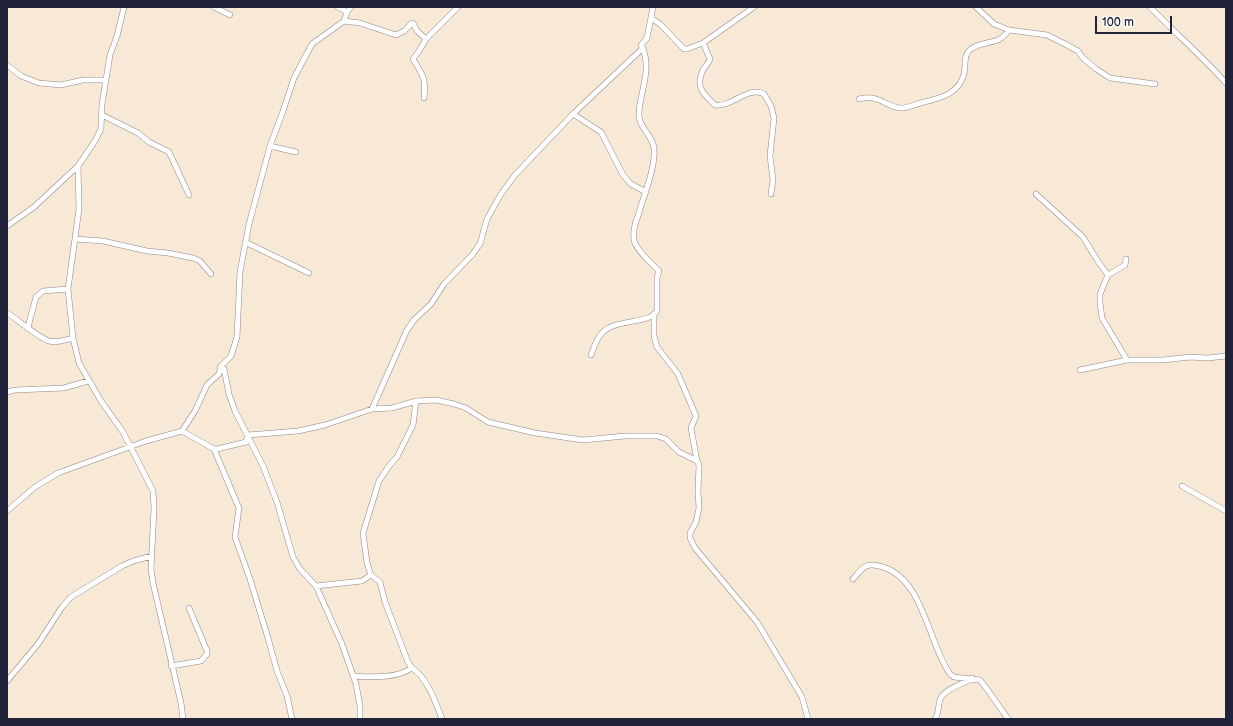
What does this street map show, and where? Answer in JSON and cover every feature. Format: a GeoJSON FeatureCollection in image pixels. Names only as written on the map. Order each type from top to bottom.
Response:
{"type":"FeatureCollection","features":[{"type":"Feature","properties":{"kind":"street"},"geometry":{"type":"LineString","coordinates":[[7,226],[34,207],[78,166],[95,141],[101,129],[110,55],[117,36],[124,7]]}},
{"type":"Feature","properties":{"kind":"street"},"geometry":{"type":"LineString","coordinates":[[214,7],[230,15]]}},
{"type":"Feature","properties":{"kind":"street"},"geometry":{"type":"LineString","coordinates":[[338,7],[347,12]]}},
{"type":"Feature","properties":{"kind":"street"},"geometry":{"type":"LineString","coordinates":[[7,511],[35,487],[58,473],[131,446],[182,431],[195,411],[207,385],[219,374],[220,367],[231,356],[237,337],[240,272],[245,242],[270,146],[294,78],[312,44],[344,21],[347,12],[351,7]]}},
{"type":"Feature","properties":{"kind":"street"},"geometry":{"type":"LineString","coordinates":[[424,98],[424,77],[413,60],[420,51],[426,39],[458,7]]}},
{"type":"Feature","properties":{"kind":"street"},"geometry":{"type":"LineString","coordinates":[[372,410],[407,330],[414,320],[431,304],[444,284],[472,255],[480,244],[487,219],[501,194],[515,175],[573,114],[643,48],[642,45],[647,38],[653,7]]}},
{"type":"Feature","properties":{"kind":"street"},"geometry":{"type":"LineString","coordinates":[[651,18],[660,24],[684,49],[687,49],[702,43],[754,7]]}},
{"type":"Feature","properties":{"kind":"street"},"geometry":{"type":"LineString","coordinates":[[976,7],[994,24],[1009,30],[1048,35],[1078,51],[1083,58],[1096,69],[1110,78],[1155,84]]}},
{"type":"Feature","properties":{"kind":"street"},"geometry":{"type":"LineString","coordinates":[[1150,7],[1209,64],[1226,83]]}},
{"type":"Feature","properties":{"kind":"street"},"geometry":{"type":"LineString","coordinates":[[344,21],[360,23],[396,35],[404,31],[413,23],[421,36],[426,39]]}},
{"type":"Feature","properties":{"kind":"street"},"geometry":{"type":"LineString","coordinates":[[860,99],[867,96],[873,97],[900,108],[911,107],[949,94],[959,84],[964,76],[967,54],[971,49],[998,40],[1009,30]]}},
{"type":"Feature","properties":{"kind":"street"},"geometry":{"type":"LineString","coordinates":[[702,43],[710,59],[702,73],[699,86],[700,90],[715,105],[723,104],[757,92],[764,94],[768,100],[774,118],[770,156],[773,180],[771,194]]}},
{"type":"Feature","properties":{"kind":"street"},"geometry":{"type":"LineString","coordinates":[[642,45],[647,65],[639,113],[639,122],[650,136],[654,148],[646,192],[636,223],[634,241],[637,248],[659,271],[657,278],[656,311],[654,314],[654,336],[657,347],[678,374],[696,416],[692,428],[699,467],[699,508],[696,522],[690,533],[690,538],[695,548],[757,622],[802,697],[808,719]]}},
{"type":"Feature","properties":{"kind":"street"},"geometry":{"type":"LineString","coordinates":[[7,65],[21,76],[40,83],[61,85],[83,80],[106,80]]}},
{"type":"Feature","properties":{"kind":"street"},"geometry":{"type":"LineString","coordinates":[[573,114],[600,132],[623,175],[631,184],[646,192]]}},
{"type":"Feature","properties":{"kind":"street"},"geometry":{"type":"LineString","coordinates":[[102,115],[138,133],[149,142],[169,152],[189,195]]}},
{"type":"Feature","properties":{"kind":"street"},"geometry":{"type":"LineString","coordinates":[[270,146],[296,152]]}},
{"type":"Feature","properties":{"kind":"street"},"geometry":{"type":"LineString","coordinates":[[78,166],[78,185],[80,197],[68,289],[73,338],[79,363],[88,381],[100,401],[124,432],[152,491],[154,508],[152,556],[153,583],[171,666],[181,703],[183,719]]}},
{"type":"Feature","properties":{"kind":"street"},"geometry":{"type":"LineString","coordinates":[[1036,194],[1083,237],[1108,275]]}},
{"type":"Feature","properties":{"kind":"street"},"geometry":{"type":"LineString","coordinates":[[75,239],[110,243],[147,251],[193,258],[200,261],[211,274]]}},
{"type":"Feature","properties":{"kind":"street"},"geometry":{"type":"LineString","coordinates":[[245,242],[309,274]]}},
{"type":"Feature","properties":{"kind":"street"},"geometry":{"type":"LineString","coordinates":[[1126,259],[1125,265],[1108,275],[1100,294],[1102,318],[1127,360]]}},
{"type":"Feature","properties":{"kind":"street"},"geometry":{"type":"LineString","coordinates":[[28,327],[36,297],[42,290],[68,289]]}},
{"type":"Feature","properties":{"kind":"street"},"geometry":{"type":"LineString","coordinates":[[7,313],[28,327],[38,336],[49,341],[60,341],[73,338]]}},
{"type":"Feature","properties":{"kind":"street"},"geometry":{"type":"LineString","coordinates":[[591,355],[602,332],[616,324],[640,320],[654,314]]}},
{"type":"Feature","properties":{"kind":"street"},"geometry":{"type":"LineString","coordinates":[[1080,370],[1127,360],[1162,360],[1190,357],[1208,358],[1226,356]]}},
{"type":"Feature","properties":{"kind":"street"},"geometry":{"type":"LineString","coordinates":[[220,367],[224,369],[229,394],[235,411],[263,466],[277,502],[293,556],[300,569],[316,586],[342,644],[354,676],[360,706],[360,719]]}},
{"type":"Feature","properties":{"kind":"street"},"geometry":{"type":"LineString","coordinates":[[7,392],[64,388],[88,381]]}},
{"type":"Feature","properties":{"kind":"street"},"geometry":{"type":"LineString","coordinates":[[416,401],[413,425],[397,457],[379,481],[363,533],[367,563],[371,575],[380,582],[385,602],[408,662],[412,668],[421,675],[437,705],[442,719]]}},
{"type":"Feature","properties":{"kind":"street"},"geometry":{"type":"LineString","coordinates":[[248,434],[298,431],[325,425],[372,410],[392,408],[416,401],[444,401],[466,408],[488,422],[535,433],[583,440],[625,436],[657,436],[666,439],[679,452],[697,461]]}},
{"type":"Feature","properties":{"kind":"street"},"geometry":{"type":"LineString","coordinates":[[182,431],[214,449],[239,508],[235,537],[250,579],[277,671],[287,696],[292,719]]}},
{"type":"Feature","properties":{"kind":"street"},"geometry":{"type":"LineString","coordinates":[[214,449],[246,442],[248,434]]}},
{"type":"Feature","properties":{"kind":"street"},"geometry":{"type":"LineString","coordinates":[[1182,486],[1226,511]]}},
{"type":"Feature","properties":{"kind":"street"},"geometry":{"type":"LineString","coordinates":[[7,680],[38,644],[62,607],[71,597],[122,566],[133,561],[152,556]]}},
{"type":"Feature","properties":{"kind":"street"},"geometry":{"type":"LineString","coordinates":[[853,579],[864,567],[869,564],[891,570],[900,576],[910,587],[917,600],[950,674],[954,677],[977,679],[983,683],[1008,719]]}},
{"type":"Feature","properties":{"kind":"street"},"geometry":{"type":"LineString","coordinates":[[316,586],[362,581],[371,575]]}},
{"type":"Feature","properties":{"kind":"street"},"geometry":{"type":"LineString","coordinates":[[171,666],[201,661],[207,654],[189,608]]}},
{"type":"Feature","properties":{"kind":"street"},"geometry":{"type":"LineString","coordinates":[[354,676],[381,677],[405,672],[412,668]]}},
{"type":"Feature","properties":{"kind":"street"},"geometry":{"type":"LineString","coordinates":[[935,719],[938,711],[938,703],[942,696],[952,688],[967,682],[972,678]]}}]}
